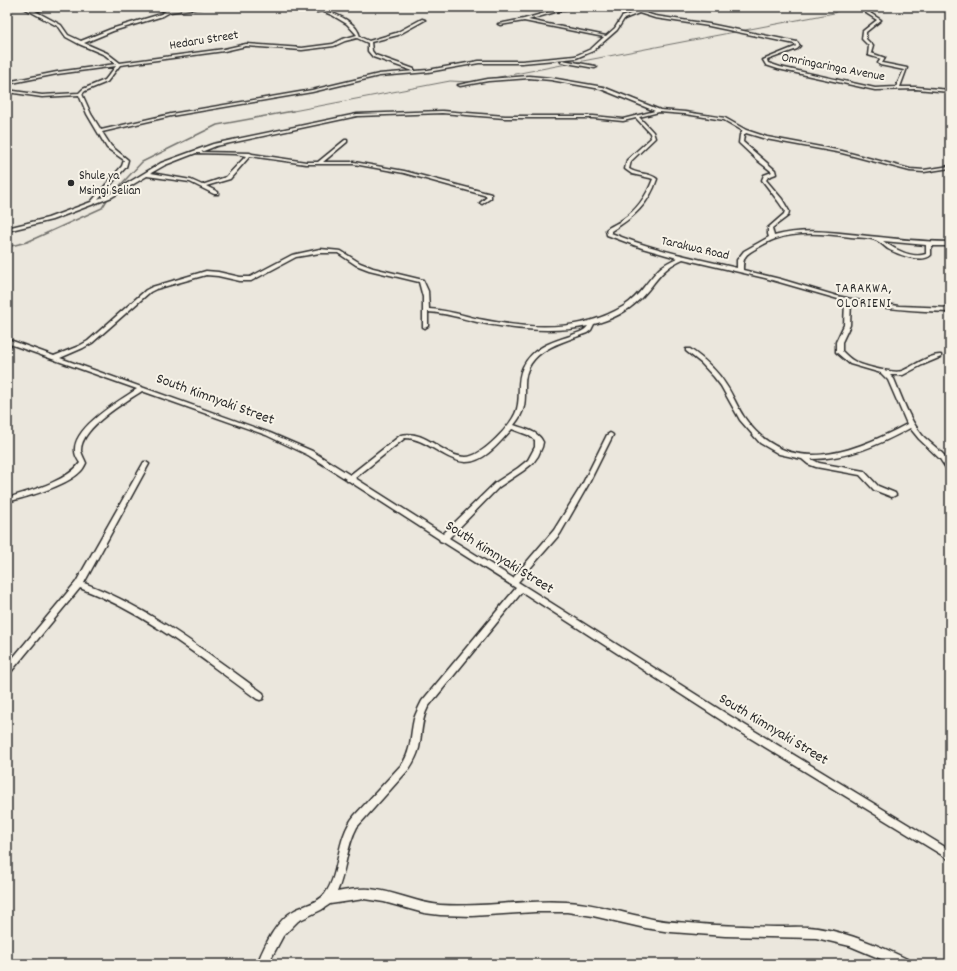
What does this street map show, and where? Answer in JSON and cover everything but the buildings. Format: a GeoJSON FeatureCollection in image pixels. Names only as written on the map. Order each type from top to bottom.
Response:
{"type":"FeatureCollection","features":[{"type":"Feature","properties":{"kind":"street"},"geometry":{"type":"LineString","coordinates":[[7,91],[49,96],[80,94],[84,90],[106,80],[119,64],[106,54],[67,36],[60,26],[24,7]]}},
{"type":"Feature","properties":{"kind":"street"},"geometry":{"type":"LineString","coordinates":[[31,11],[52,7]]}},
{"type":"Feature","properties":{"kind":"street"},"geometry":{"type":"LineString","coordinates":[[150,7],[169,10],[205,7]]}},
{"type":"Feature","properties":{"kind":"street"},"geometry":{"type":"LineString","coordinates":[[155,8],[160,7]]}},
{"type":"Feature","properties":{"kind":"street"},"geometry":{"type":"LineString","coordinates":[[292,7],[314,10],[323,10],[332,7]]}},
{"type":"Feature","properties":{"kind":"street"},"geometry":{"type":"LineString","coordinates":[[500,24],[524,20],[570,7]]}},
{"type":"Feature","properties":{"kind":"street","name":"Omringaringa Avenue"},"geometry":{"type":"LineString","coordinates":[[623,7],[637,13],[659,18],[709,25],[792,42],[797,45],[796,48],[765,60],[766,63],[794,71],[828,77],[875,89],[922,88],[950,91]]}},
{"type":"Feature","properties":{"kind":"street"},"geometry":{"type":"LineString","coordinates":[[873,7],[868,13],[879,20],[864,32],[864,39],[871,46],[870,54],[883,58],[880,64],[906,69],[898,88]]}},
{"type":"Feature","properties":{"kind":"street"},"geometry":{"type":"LineString","coordinates":[[80,43],[112,30],[162,15],[169,10]]}},
{"type":"Feature","properties":{"kind":"street"},"geometry":{"type":"LineString","coordinates":[[323,10],[341,18],[359,34],[358,36],[369,42],[397,34],[423,20]]}},
{"type":"Feature","properties":{"kind":"street"},"geometry":{"type":"LineString","coordinates":[[100,131],[171,115],[312,91],[365,78],[417,72],[479,62],[576,57],[588,53],[616,28],[623,18],[637,13]]}},
{"type":"Feature","properties":{"kind":"street"},"geometry":{"type":"LineString","coordinates":[[524,20],[607,37]]}},
{"type":"Feature","properties":{"kind":"street","name":"Hedaru Street"},"geometry":{"type":"LineString","coordinates":[[7,83],[56,72],[224,50],[246,45],[291,49],[324,47],[358,36]]}},
{"type":"Feature","properties":{"kind":"street"},"geometry":{"type":"LineString","coordinates":[[369,42],[370,51],[374,56],[417,72]]}},
{"type":"Feature","properties":{"kind":"street"},"geometry":{"type":"LineString","coordinates":[[556,59],[595,67]]}},
{"type":"Feature","properties":{"kind":"street"},"geometry":{"type":"LineString","coordinates":[[460,85],[488,80],[529,77],[551,79],[602,88],[659,111],[719,117],[729,121],[745,131],[761,137],[842,152],[910,170],[924,171],[950,166]]}},
{"type":"Feature","properties":{"kind":"street"},"geometry":{"type":"LineString","coordinates":[[80,94],[88,114],[109,147],[126,160],[124,166],[93,202]]}},
{"type":"Feature","properties":{"kind":"street"},"geometry":{"type":"LineString","coordinates":[[7,230],[40,222],[110,196],[168,161],[194,154],[208,147],[357,115],[442,112],[514,118],[593,117],[624,120],[637,118],[659,111]]}},
{"type":"Feature","properties":{"kind":"street","name":"Tarakwa Road"},"geometry":{"type":"LineString","coordinates":[[637,118],[652,134],[653,138],[630,161],[627,169],[632,172],[652,176],[655,179],[653,187],[646,198],[629,216],[607,232],[609,234],[632,243],[681,258],[740,270],[848,300],[905,309],[950,310]]}},
{"type":"Feature","properties":{"kind":"street"},"geometry":{"type":"LineString","coordinates":[[745,131],[742,135],[741,142],[773,170],[774,172],[766,176],[764,180],[780,200],[786,211],[786,215],[770,228],[772,238]]}},
{"type":"Feature","properties":{"kind":"street"},"geometry":{"type":"LineString","coordinates":[[319,163],[345,141]]}},
{"type":"Feature","properties":{"kind":"street"},"geometry":{"type":"LineString","coordinates":[[194,154],[250,154],[319,163],[354,163],[428,178],[489,195],[489,198],[482,203]]}},
{"type":"Feature","properties":{"kind":"street"},"geometry":{"type":"LineString","coordinates":[[202,186],[228,178],[250,154]]}},
{"type":"Feature","properties":{"kind":"street"},"geometry":{"type":"LineString","coordinates":[[146,174],[191,181],[216,193]]}},
{"type":"Feature","properties":{"kind":"street"},"geometry":{"type":"LineString","coordinates":[[740,270],[740,260],[746,252],[772,238],[787,234],[819,232],[879,240],[928,244],[950,244]]}},
{"type":"Feature","properties":{"kind":"street"},"geometry":{"type":"LineString","coordinates":[[879,240],[896,252],[919,257],[927,256],[929,254],[928,244]]}},
{"type":"Feature","properties":{"kind":"street"},"geometry":{"type":"LineString","coordinates":[[56,358],[90,342],[148,291],[154,288],[206,273],[240,279],[251,279],[294,256],[320,251],[339,252],[358,264],[371,269],[421,282],[424,288],[425,326]]}},
{"type":"Feature","properties":{"kind":"street"},"geometry":{"type":"LineString","coordinates":[[425,310],[448,312],[483,321],[519,326],[563,327],[592,323],[621,311],[634,303],[644,293],[661,270],[681,258]]}},
{"type":"Feature","properties":{"kind":"street"},"geometry":{"type":"LineString","coordinates":[[848,300],[847,325],[839,342],[839,352],[852,363],[883,372],[901,374],[939,356]]}},
{"type":"Feature","properties":{"kind":"street"},"geometry":{"type":"LineString","coordinates":[[349,479],[403,436],[416,437],[455,457],[465,459],[474,458],[482,453],[510,426],[520,414],[522,407],[522,374],[532,358],[544,349],[585,332],[592,323]]}},
{"type":"Feature","properties":{"kind":"street","name":"South Kimnyaki Street"},"geometry":{"type":"LineString","coordinates":[[7,341],[284,440],[310,453],[727,719],[950,855]]}},
{"type":"Feature","properties":{"kind":"street"},"geometry":{"type":"LineString","coordinates":[[688,350],[703,361],[719,380],[745,424],[757,437],[777,452],[792,457],[805,458],[845,454],[888,438],[911,425]]}},
{"type":"Feature","properties":{"kind":"street"},"geometry":{"type":"LineString","coordinates":[[883,372],[895,384],[911,425],[921,438],[942,457],[950,469]]}},
{"type":"Feature","properties":{"kind":"street"},"geometry":{"type":"LineString","coordinates":[[7,500],[47,488],[78,470],[83,463],[79,456],[78,450],[81,440],[87,432],[98,420],[142,389]]}},
{"type":"Feature","properties":{"kind":"street"},"geometry":{"type":"LineString","coordinates":[[444,539],[497,485],[505,478],[526,467],[533,458],[540,444],[539,441],[536,437],[510,426]]}},
{"type":"Feature","properties":{"kind":"street"},"geometry":{"type":"LineString","coordinates":[[328,899],[338,878],[345,844],[351,829],[358,818],[406,766],[412,756],[415,747],[419,714],[425,704],[557,532],[585,485],[610,435]]}},
{"type":"Feature","properties":{"kind":"street"},"geometry":{"type":"LineString","coordinates":[[942,457],[950,459]]}},
{"type":"Feature","properties":{"kind":"street"},"geometry":{"type":"LineString","coordinates":[[805,458],[818,465],[862,473],[876,488],[892,495]]}},
{"type":"Feature","properties":{"kind":"street"},"geometry":{"type":"LineString","coordinates":[[7,671],[79,584],[146,464]]}},
{"type":"Feature","properties":{"kind":"street"},"geometry":{"type":"LineString","coordinates":[[79,584],[117,600],[145,615],[197,650],[260,696]]}},
{"type":"Feature","properties":{"kind":"street"},"geometry":{"type":"LineString","coordinates":[[262,964],[279,933],[295,916],[321,904],[328,899],[365,893],[389,897],[425,908],[454,911],[524,907],[568,907],[587,909],[644,923],[670,927],[816,932],[857,942],[905,964]]}},
{"type":"Feature","properties":{"kind":"waterway"},"geometry":{"type":"LineString","coordinates":[[288,112],[450,81],[470,82],[499,77],[834,13],[844,7]]}},
{"type":"Feature","properties":{"kind":"waterway"},"geometry":{"type":"LineString","coordinates":[[113,193],[142,162],[217,125],[293,111]]}},
{"type":"Feature","properties":{"kind":"waterway"},"geometry":{"type":"LineString","coordinates":[[7,247],[27,242],[102,208],[107,200]]}},
{"type":"Feature","properties":{"kind":"place","name":"Shule ya Msingi Selian"},"geometry":{"type":"Point","coordinates":[71,183]}},
{"type":"Feature","properties":{"kind":"district","name":"TARAKWA, OLORIENI"},"geometry":{"type":"Point","coordinates":[864,296]}}]}
